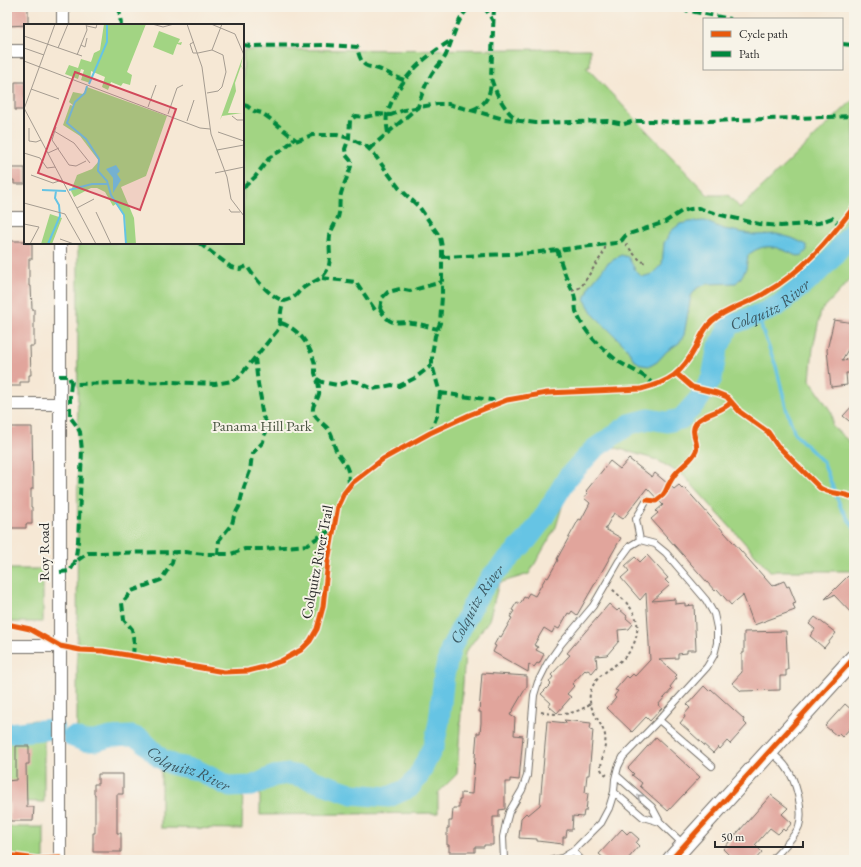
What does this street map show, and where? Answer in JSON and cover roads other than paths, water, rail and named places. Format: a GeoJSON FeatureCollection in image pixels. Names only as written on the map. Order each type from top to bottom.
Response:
{"type":"FeatureCollection","features":[{"type":"Feature","properties":{"kind":"main road"},"geometry":{"type":"LineString","coordinates":[[671,860],[770,751],[851,666]]}},
{"type":"Feature","properties":{"kind":"street"},"geometry":{"type":"LineString","coordinates":[[63,7],[63,24]]}},
{"type":"Feature","properties":{"kind":"street"},"geometry":{"type":"LineString","coordinates":[[7,51],[24,51]]}},
{"type":"Feature","properties":{"kind":"street"},"geometry":{"type":"LineString","coordinates":[[7,218],[24,218]]}},
{"type":"Feature","properties":{"kind":"street","name":"Roy Road"},"geometry":{"type":"LineString","coordinates":[[60,244],[60,860]]}},
{"type":"Feature","properties":{"kind":"street"},"geometry":{"type":"LineString","coordinates":[[7,404],[59,404]]}},
{"type":"Feature","properties":{"kind":"street"},"geometry":{"type":"LineString","coordinates":[[7,646],[60,646]]}},
{"type":"Feature","properties":{"kind":"lane"},"geometry":{"type":"LineString","coordinates":[[640,540],[636,519],[647,500]]}},
{"type":"Feature","properties":{"kind":"lane"},"geometry":{"type":"LineString","coordinates":[[504,860],[503,837],[509,812],[522,790],[527,776],[532,710],[538,682],[547,664],[592,606],[619,561],[630,546],[640,540],[655,544],[666,554],[706,600],[714,614],[718,643],[714,655],[707,667],[623,757],[615,777],[614,792],[609,808],[601,823],[573,851],[562,858],[553,860]]}},
{"type":"Feature","properties":{"kind":"lane"},"geometry":{"type":"LineString","coordinates":[[659,720],[712,766]]}},
{"type":"Feature","properties":{"kind":"lane"},"geometry":{"type":"LineString","coordinates":[[770,751],[786,767],[793,779],[797,792],[800,816],[799,826],[796,832],[772,860]]}},
{"type":"Feature","properties":{"kind":"lane"},"geometry":{"type":"LineString","coordinates":[[615,777],[652,808],[660,822],[684,845]]}},
{"type":"Feature","properties":{"kind":"lane"},"geometry":{"type":"LineString","coordinates":[[614,792],[643,817],[660,822]]}},
{"type":"Feature","properties":{"kind":"lane"},"geometry":{"type":"LineString","coordinates":[[573,851],[581,860]]}},
{"type":"Feature","properties":{"kind":"water"},"geometry":{"type":"Polygon","coordinates":[[[704,221],[724,229],[755,235],[777,234],[792,238],[807,245],[807,250],[803,255],[799,256],[772,247],[763,247],[748,255],[746,269],[736,283],[706,284],[697,288],[691,296],[684,335],[679,343],[667,351],[657,362],[650,366],[642,365],[634,360],[627,348],[593,314],[585,300],[590,285],[607,264],[621,255],[628,257],[636,271],[642,277],[652,274],[662,264],[664,243],[671,231],[680,224],[704,221]]]}},
{"type":"Feature","properties":{"kind":"waterway","name":"Colquitz River"},"geometry":{"type":"LineString","coordinates":[[73,737],[84,741],[95,741],[111,737],[132,736],[142,740],[160,758],[173,765],[197,770],[230,787],[252,786],[274,776],[289,774],[303,777],[353,794],[389,797],[409,788],[418,777],[434,745],[439,722],[444,675],[451,648],[476,599],[491,577],[526,541],[540,523],[568,477],[594,449],[630,424],[649,419],[667,422],[681,419],[699,399],[712,378],[717,350],[730,325],[779,305],[813,277],[830,260],[854,230]]}},
{"type":"Feature","properties":{"kind":"waterway"},"geometry":{"type":"LineString","coordinates":[[758,314],[776,366],[787,411],[795,434],[823,462],[841,508],[854,528]]}},
{"type":"Feature","properties":{"kind":"waterway","name":"Colquitz River"},"geometry":{"type":"LineString","coordinates":[[7,733],[54,729]]}},
{"type":"Feature","properties":{"kind":"park label","name":"Panama Hill Park"},"geometry":{"type":"Point","coordinates":[262,426]}}]}
